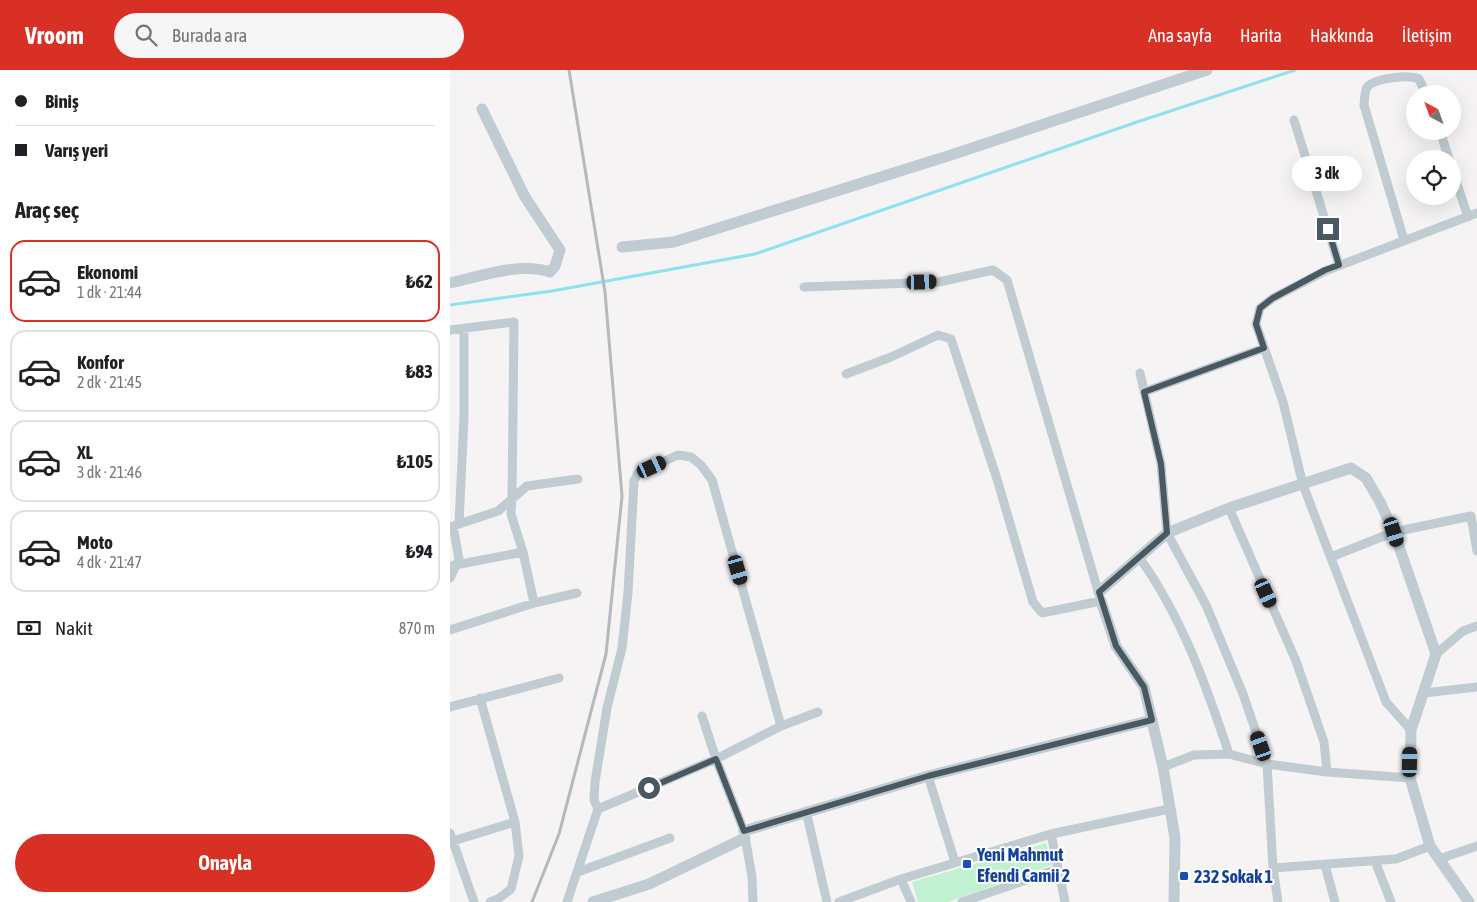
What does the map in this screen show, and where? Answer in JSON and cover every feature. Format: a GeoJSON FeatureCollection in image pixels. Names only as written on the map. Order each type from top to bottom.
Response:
{"type":"FeatureCollection","features":[{"type":"Feature","properties":{"kind":"street"},"geometry":{"type":"LineString","coordinates":[[622,247],[674,242],[951,155],[1207,70]]}},
{"type":"Feature","properties":{"kind":"street"},"geometry":{"type":"LineString","coordinates":[[1404,240],[1364,105],[1365,91],[1369,85],[1380,81],[1411,76],[1419,79],[1422,85]]}},
{"type":"Feature","properties":{"kind":"street"},"geometry":{"type":"LineString","coordinates":[[450,283],[508,270],[536,268],[550,272],[555,266],[560,250],[525,197],[482,108]]}},
{"type":"Feature","properties":{"kind":"street"},"geometry":{"type":"LineString","coordinates":[[1294,120],[1339,265]]}},
{"type":"Feature","properties":{"kind":"street"},"geometry":{"type":"LineString","coordinates":[[1411,730],[1386,702],[1302,485],[1283,402],[1256,324],[1260,308],[1273,298],[1325,270],[1473,215],[1461,189]]}},
{"type":"Feature","properties":{"kind":"street"},"geometry":{"type":"LineString","coordinates":[[804,287],[939,282],[993,270],[1007,280],[1116,646],[1144,687],[1163,768],[1175,838],[1172,901]]}},
{"type":"Feature","properties":{"kind":"street"},"geometry":{"type":"LineString","coordinates":[[450,330],[514,322],[511,514],[523,552],[534,602]]}},
{"type":"Feature","properties":{"kind":"street"},"geometry":{"type":"LineString","coordinates":[[450,578],[452,566],[459,559],[454,526],[464,417],[464,329]]}},
{"type":"Feature","properties":{"kind":"street"},"geometry":{"type":"LineString","coordinates":[[846,374],[891,357],[938,335],[951,339],[997,479],[1033,602],[1042,613],[1100,597],[1139,557],[1167,533],[1229,508],[1351,468],[1366,478],[1394,532],[1436,654]]}},
{"type":"Feature","properties":{"kind":"street"},"geometry":{"type":"LineString","coordinates":[[1144,392],[1264,348]]}},
{"type":"Feature","properties":{"kind":"street"},"geometry":{"type":"LineString","coordinates":[[1140,373],[1161,464],[1167,533],[1206,605],[1243,694],[1267,764],[1273,868],[1278,902]]}},
{"type":"Feature","properties":{"kind":"street"},"geometry":{"type":"LineString","coordinates":[[566,902],[578,872],[598,809],[594,800],[595,782],[607,708],[622,648],[628,593],[634,481],[638,473],[678,455],[691,457],[701,465],[712,480],[781,726]]}},
{"type":"Feature","properties":{"kind":"street"},"geometry":{"type":"LineString","coordinates":[[454,526],[498,511],[527,486],[578,479]]}},
{"type":"Feature","properties":{"kind":"street"},"geometry":{"type":"LineString","coordinates":[[1229,508],[1296,661],[1324,742],[1327,772]]}},
{"type":"Feature","properties":{"kind":"street"},"geometry":{"type":"LineString","coordinates":[[1331,557],[1394,532],[1471,516],[1477,551]]}},
{"type":"Feature","properties":{"kind":"street"},"geometry":{"type":"LineString","coordinates":[[452,566],[523,552]]}},
{"type":"Feature","properties":{"kind":"street"},"geometry":{"type":"LineString","coordinates":[[1139,557],[1158,584],[1186,636],[1229,754]]}},
{"type":"Feature","properties":{"kind":"street"},"geometry":{"type":"LineString","coordinates":[[450,630],[534,602],[577,593]]}},
{"type":"Feature","properties":{"kind":"street"},"geometry":{"type":"LineString","coordinates":[[1469,902],[1430,846],[1410,778],[1411,730],[1436,654],[1463,631],[1477,626]]}},
{"type":"Feature","properties":{"kind":"street"},"geometry":{"type":"LineString","coordinates":[[450,707],[560,678]]}},
{"type":"Feature","properties":{"kind":"street"},"geometry":{"type":"LineString","coordinates":[[1424,693],[1477,687]]}},
{"type":"Feature","properties":{"kind":"street"},"geometry":{"type":"LineString","coordinates":[[480,698],[515,822],[519,856],[511,889],[498,899],[490,902]]}},
{"type":"Feature","properties":{"kind":"street"},"geometry":{"type":"LineString","coordinates":[[598,809],[716,759],[781,726],[818,712]]}},
{"type":"Feature","properties":{"kind":"street"},"geometry":{"type":"LineString","coordinates":[[702,716],[716,759],[745,834],[752,877],[753,902]]}},
{"type":"Feature","properties":{"kind":"street"},"geometry":{"type":"LineString","coordinates":[[593,902],[649,884],[745,834],[806,811],[928,776],[1152,720]]}},
{"type":"Feature","properties":{"kind":"street"},"geometry":{"type":"LineString","coordinates":[[1163,768],[1194,755],[1229,754],[1267,764],[1327,772],[1410,778]]}},
{"type":"Feature","properties":{"kind":"street"},"geometry":{"type":"LineString","coordinates":[[928,776],[955,862]]}},
{"type":"Feature","properties":{"kind":"street"},"geometry":{"type":"LineString","coordinates":[[839,902],[901,878],[1051,834],[1169,809]]}},
{"type":"Feature","properties":{"kind":"street"},"geometry":{"type":"LineString","coordinates":[[806,811],[827,902]]}},
{"type":"Feature","properties":{"kind":"street"},"geometry":{"type":"LineString","coordinates":[[474,902],[451,839],[515,822]]}},
{"type":"Feature","properties":{"kind":"street"},"geometry":{"type":"LineString","coordinates":[[1051,834],[1065,902]]}},
{"type":"Feature","properties":{"kind":"street"},"geometry":{"type":"LineString","coordinates":[[578,872],[670,838]]}},
{"type":"Feature","properties":{"kind":"street"},"geometry":{"type":"LineString","coordinates":[[1273,868],[1396,860],[1430,846]]}},
{"type":"Feature","properties":{"kind":"street"},"geometry":{"type":"LineString","coordinates":[[1439,858],[1477,846]]}},
{"type":"Feature","properties":{"kind":"street"},"geometry":{"type":"LineString","coordinates":[[1376,861],[1391,902]]}},
{"type":"Feature","properties":{"kind":"street"},"geometry":{"type":"LineString","coordinates":[[1325,865],[1335,902]]}},
{"type":"Feature","properties":{"kind":"street"},"geometry":{"type":"LineString","coordinates":[[962,902],[1058,869]]}},
{"type":"Feature","properties":{"kind":"street"},"geometry":{"type":"LineString","coordinates":[[901,878],[911,902]]}},
{"type":"Feature","properties":{"kind":"green space"},"geometry":{"type":"Polygon","coordinates":[[[1046,843],[1052,865],[948,902],[918,902],[912,882],[1046,843]]]}},
{"type":"Feature","properties":{"kind":"waterway"},"geometry":{"type":"LineString","coordinates":[[450,305],[552,291],[755,254],[1137,122],[1295,70]]}},
{"type":"Feature","properties":{"kind":"railway"},"geometry":{"type":"LineString","coordinates":[[532,902],[559,834],[606,654],[622,496],[605,292],[569,70]]}},
{"type":"Feature","properties":{"kind":"place","name":"Yeni Mahmut Efendi Camii 2"},"geometry":{"type":"Point","coordinates":[967,864]}},
{"type":"Feature","properties":{"kind":"place","name":"232 Sokak 1"},"geometry":{"type":"Point","coordinates":[1184,876]}},
{"type":"Feature","properties":{"kind":"route"},"geometry":{"type":"LineString","coordinates":[[649,788],[716,759],[744,831],[928,776],[1152,720],[1144,687],[1116,646],[1099,592],[1167,533],[1161,464],[1144,392],[1264,348],[1256,324],[1260,308],[1273,298],[1325,270],[1339,265],[1328,229]]}}]}
